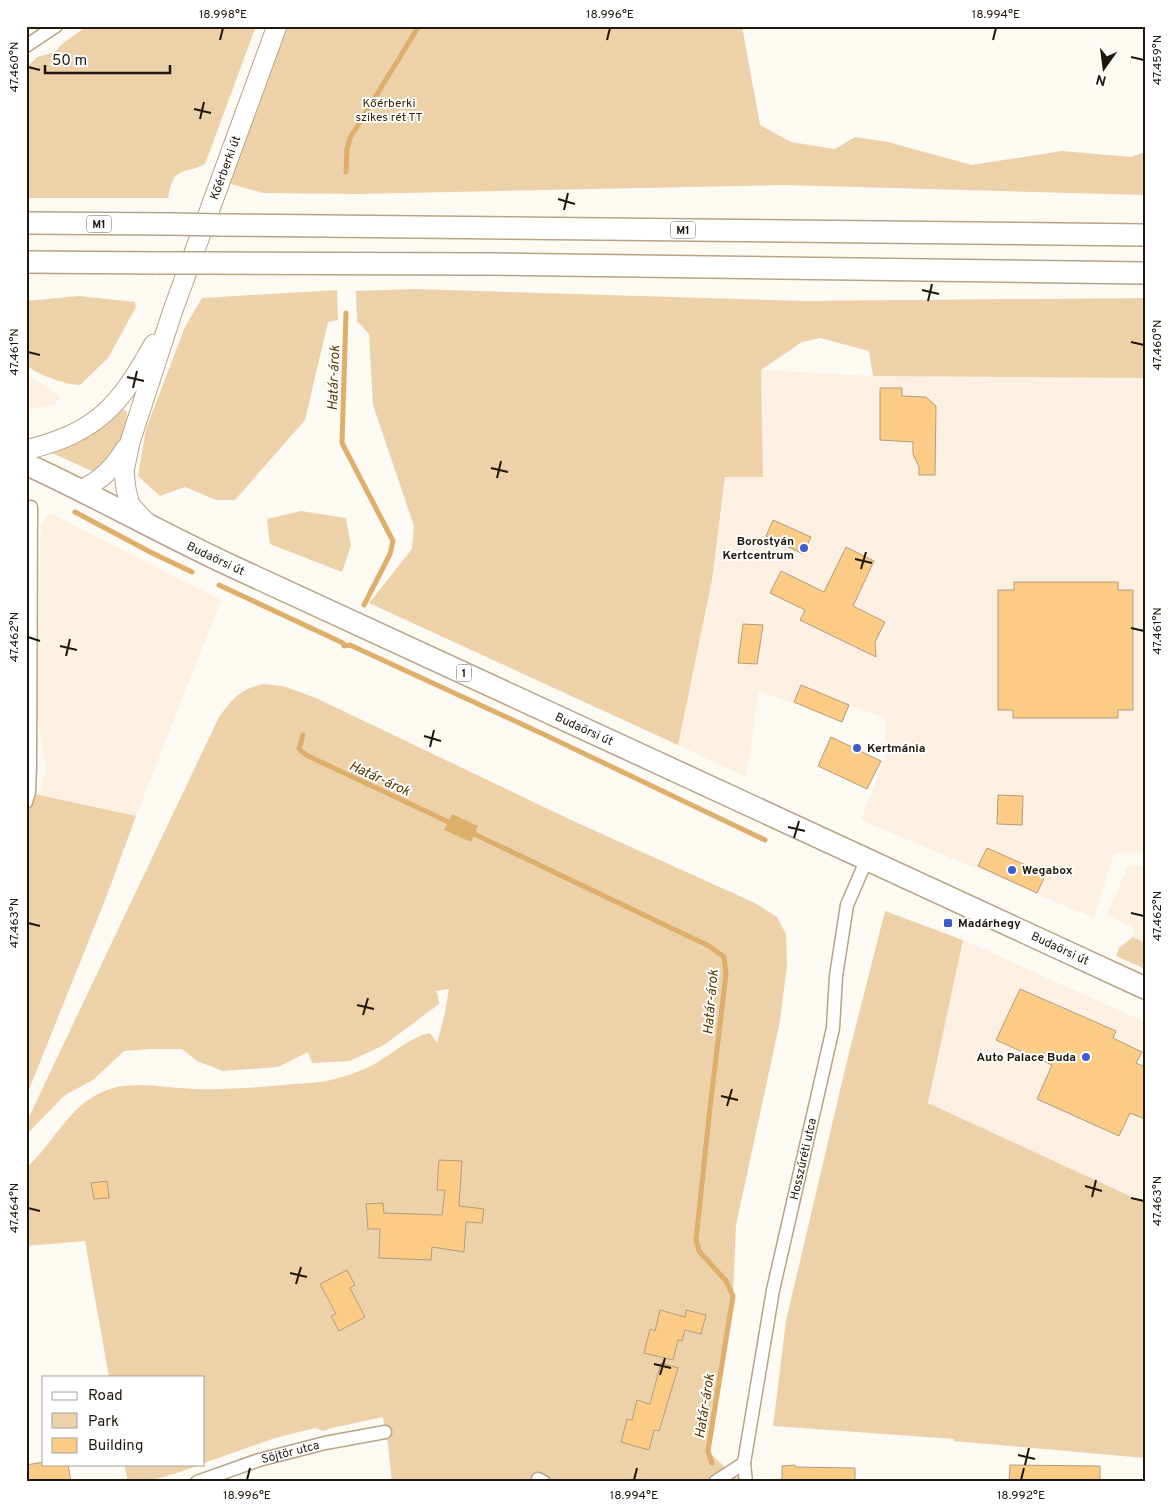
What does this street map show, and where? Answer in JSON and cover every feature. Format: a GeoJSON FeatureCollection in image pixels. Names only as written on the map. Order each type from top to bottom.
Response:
{"type":"FeatureCollection","features":[{"type":"Feature","properties":{"kind":"main road","name":"M1"},"geometry":{"type":"LineString","coordinates":[[26,224],[1145,235]]}},
{"type":"Feature","properties":{"kind":"main road"},"geometry":{"type":"LineString","coordinates":[[26,262],[488,264],[1145,273]]}},
{"type":"Feature","properties":{"kind":"main road"},"geometry":{"type":"LineString","coordinates":[[1070,273],[1145,283]]}},
{"type":"Feature","properties":{"kind":"main road","name":"Budaörsi út"},"geometry":{"type":"LineString","coordinates":[[26,464],[234,568],[1000,919],[1145,988]]}},
{"type":"Feature","properties":{"kind":"street"},"geometry":{"type":"LineString","coordinates":[[26,46],[56,26]]}},
{"type":"Feature","properties":{"kind":"street","name":"Kőérberki út"},"geometry":{"type":"LineString","coordinates":[[148,525],[130,505],[126,489],[124,471],[130,442],[173,310],[277,26]]}},
{"type":"Feature","properties":{"kind":"street","name":"Kőérberki út"},"geometry":{"type":"LineString","coordinates":[[26,450],[51,444],[74,434],[97,420],[116,403],[135,378],[173,310]]}},
{"type":"Feature","properties":{"kind":"street","name":"Kőérberki út"},"geometry":{"type":"LineString","coordinates":[[81,490],[109,472],[118,462],[130,442]]}},
{"type":"Feature","properties":{"kind":"street"},"geometry":{"type":"LineString","coordinates":[[26,802],[29,792],[30,766],[29,509]]}},
{"type":"Feature","properties":{"kind":"street","name":"Hosszúréti utca"},"geometry":{"type":"LineString","coordinates":[[746,1482],[744,1462],[767,1317],[834,1028],[836,976],[847,905],[867,859]]}},
{"type":"Feature","properties":{"kind":"street","name":"Söjtör utca"},"geometry":{"type":"LineString","coordinates":[[197,1482],[260,1460],[325,1443],[384,1432]]}},
{"type":"Feature","properties":{"kind":"street"},"geometry":{"type":"LineString","coordinates":[[715,1482],[744,1462]]}},
{"type":"Feature","properties":{"kind":"shaded area"},"geometry":{"type":"Polygon","coordinates":[[[761,370],[873,376],[1145,378],[1145,852],[1114,853],[1094,918],[861,820],[885,759],[886,718],[849,705],[842,722],[759,691],[746,777],[678,745],[712,580],[726,477],[763,477],[761,370]]]}},
{"type":"Feature","properties":{"kind":"shaded area"},"geometry":{"type":"Polygon","coordinates":[[[26,374],[60,396],[55,405],[26,410],[26,374]]]}},
{"type":"Feature","properties":{"kind":"shaded area"},"geometry":{"type":"Polygon","coordinates":[[[50,513],[221,600],[136,816],[39,794],[46,769],[36,711],[41,524],[50,513]]]}},
{"type":"Feature","properties":{"kind":"shaded area"},"geometry":{"type":"Polygon","coordinates":[[[452,814],[478,826],[471,842],[444,830],[452,814]]]}},
{"type":"Feature","properties":{"kind":"shaded area"},"geometry":{"type":"Polygon","coordinates":[[[1145,865],[1145,943],[1133,937],[1133,928],[1107,915],[1128,866],[1145,865]]]}},
{"type":"Feature","properties":{"kind":"shaded area"},"geometry":{"type":"Polygon","coordinates":[[[963,940],[1145,1022],[1145,1203],[928,1103],[963,940]]]}},
{"type":"Feature","properties":{"kind":"green space"},"geometry":{"type":"Polygon","coordinates":[[[87,26],[256,26],[205,164],[176,175],[170,187],[168,198],[26,198],[26,65],[30,64],[37,57],[55,52],[61,45],[87,26]]]}},
{"type":"Feature","properties":{"kind":"green space","name":"Kőérberki szikes rét TT"},"geometry":{"type":"Polygon","coordinates":[[[277,26],[742,26],[760,125],[791,142],[835,149],[855,137],[888,142],[972,165],[1062,151],[1131,157],[1145,152],[1145,195],[784,185],[358,194],[263,193],[220,181],[277,26]]]}},
{"type":"Feature","properties":{"kind":"green space"},"geometry":{"type":"Polygon","coordinates":[[[414,289],[803,301],[1145,298],[1145,378],[873,376],[869,351],[820,338],[802,342],[761,370],[763,477],[725,477],[712,580],[678,745],[369,603],[412,549],[414,526],[373,405],[369,334],[357,321],[356,291],[414,289]]]}},
{"type":"Feature","properties":{"kind":"green space"},"geometry":{"type":"Polygon","coordinates":[[[337,290],[338,320],[328,322],[305,420],[235,500],[216,500],[185,487],[160,496],[138,476],[146,429],[185,327],[202,298],[337,290]]]}},
{"type":"Feature","properties":{"kind":"green space"},"geometry":{"type":"Polygon","coordinates":[[[79,296],[135,302],[136,307],[108,358],[80,385],[51,378],[36,372],[26,364],[26,301],[79,296]]]}},
{"type":"Feature","properties":{"kind":"green space"},"geometry":{"type":"Polygon","coordinates":[[[123,409],[127,412],[127,418],[125,430],[116,452],[94,472],[52,453],[52,451],[84,439],[105,425],[123,409]]]}},
{"type":"Feature","properties":{"kind":"green space"},"geometry":{"type":"Polygon","coordinates":[[[301,511],[346,518],[351,546],[342,572],[270,544],[267,519],[301,511]]]}},
{"type":"Feature","properties":{"kind":"green space"},"geometry":{"type":"Polygon","coordinates":[[[263,684],[283,686],[316,698],[571,820],[755,903],[777,917],[786,934],[787,965],[780,1021],[736,1225],[733,1296],[708,1451],[736,1478],[740,1476],[744,1482],[392,1482],[383,1417],[323,1431],[315,1428],[275,1438],[205,1463],[205,1376],[109,1376],[85,1241],[26,1246],[26,1168],[71,1115],[88,1100],[101,1092],[115,1088],[142,1085],[222,1089],[322,1082],[365,1068],[424,1035],[430,1033],[437,1043],[449,989],[435,991],[438,994],[439,1004],[384,1045],[350,1061],[312,1063],[308,1052],[278,1067],[223,1071],[197,1061],[182,1049],[124,1051],[93,1080],[65,1095],[26,1135],[26,1123],[219,717],[237,696],[255,686],[263,684]]]}},
{"type":"Feature","properties":{"kind":"green space"},"geometry":{"type":"Polygon","coordinates":[[[26,792],[136,816],[107,895],[26,1097],[26,792]]]}},
{"type":"Feature","properties":{"kind":"green space"},"geometry":{"type":"Polygon","coordinates":[[[885,911],[963,940],[928,1103],[1145,1203],[1145,1458],[954,1441],[954,1439],[773,1426],[786,1321],[846,1065],[885,911]]]}},
{"type":"Feature","properties":{"kind":"green space"},"geometry":{"type":"Polygon","coordinates":[[[1133,937],[1145,943],[1145,969],[1116,956],[1119,948],[1133,937]]]}},
{"type":"Feature","properties":{"kind":"green space"},"geometry":{"type":"Polygon","coordinates":[[[124,1466],[197,1466],[156,1479],[128,1482],[124,1466]]]}},
{"type":"Feature","properties":{"kind":"building"},"geometry":{"type":"Polygon","coordinates":[[[880,388],[902,388],[902,396],[926,397],[936,406],[935,475],[919,475],[919,467],[913,454],[913,442],[880,440],[880,388]]]}},
{"type":"Feature","properties":{"kind":"building"},"geometry":{"type":"Polygon","coordinates":[[[773,520],[811,537],[803,554],[766,536],[773,520]]]}},
{"type":"Feature","properties":{"kind":"building"},"geometry":{"type":"Polygon","coordinates":[[[846,547],[874,561],[853,606],[885,622],[875,642],[876,657],[800,620],[805,610],[770,593],[781,571],[824,592],[846,547]]]}},
{"type":"Feature","properties":{"kind":"building"},"geometry":{"type":"Polygon","coordinates":[[[1014,582],[1118,582],[1118,590],[1133,590],[1133,710],[1118,710],[1118,718],[1013,718],[1013,710],[998,710],[998,590],[1014,590],[1014,582]]]}},
{"type":"Feature","properties":{"kind":"building"},"geometry":{"type":"Polygon","coordinates":[[[743,624],[763,625],[757,664],[738,663],[743,624]]]}},
{"type":"Feature","properties":{"kind":"building"},"geometry":{"type":"Polygon","coordinates":[[[801,685],[849,705],[842,722],[794,702],[801,685]]]}},
{"type":"Feature","properties":{"kind":"building"},"geometry":{"type":"Polygon","coordinates":[[[831,737],[881,761],[867,789],[818,766],[831,737]]]}},
{"type":"Feature","properties":{"kind":"building"},"geometry":{"type":"Polygon","coordinates":[[[998,795],[1023,796],[1022,825],[997,824],[998,795]]]}},
{"type":"Feature","properties":{"kind":"building","name":"Wegabox"},"geometry":{"type":"Polygon","coordinates":[[[987,848],[1046,874],[1037,893],[978,866],[987,848]]]}},
{"type":"Feature","properties":{"kind":"building","name":"Auto Palace Buda"},"geometry":{"type":"Polygon","coordinates":[[[1020,989],[1116,1031],[1113,1038],[1142,1052],[1136,1063],[1145,1067],[1145,1119],[1130,1113],[1119,1136],[1037,1099],[1052,1065],[996,1040],[1020,989]]]}},
{"type":"Feature","properties":{"kind":"building"},"geometry":{"type":"Polygon","coordinates":[[[439,1160],[462,1161],[459,1206],[484,1209],[482,1223],[466,1222],[464,1252],[432,1247],[431,1260],[379,1258],[380,1229],[368,1229],[366,1204],[383,1203],[384,1213],[442,1215],[445,1190],[437,1190],[439,1160]]]}},
{"type":"Feature","properties":{"kind":"building"},"geometry":{"type":"Polygon","coordinates":[[[107,1181],[109,1198],[94,1199],[91,1183],[107,1181]]]}},
{"type":"Feature","properties":{"kind":"building"},"geometry":{"type":"Polygon","coordinates":[[[347,1270],[355,1285],[350,1288],[365,1317],[339,1331],[331,1316],[336,1314],[320,1284],[347,1270]]]}},
{"type":"Feature","properties":{"kind":"building"},"geometry":{"type":"Polygon","coordinates":[[[660,1310],[685,1317],[686,1310],[706,1315],[701,1334],[685,1330],[682,1341],[678,1340],[673,1360],[644,1353],[650,1329],[655,1331],[660,1310]]]}},
{"type":"Feature","properties":{"kind":"building"},"geometry":{"type":"Polygon","coordinates":[[[661,1363],[678,1368],[659,1431],[654,1430],[649,1450],[621,1442],[627,1419],[632,1420],[637,1400],[650,1404],[661,1363]]]}},
{"type":"Feature","properties":{"kind":"building"},"geometry":{"type":"Polygon","coordinates":[[[42,1462],[42,1466],[68,1466],[71,1482],[26,1482],[26,1465],[42,1462]]]}},
{"type":"Feature","properties":{"kind":"building"},"geometry":{"type":"Polygon","coordinates":[[[795,1465],[795,1467],[855,1468],[855,1482],[782,1482],[782,1466],[795,1465]]]}},
{"type":"Feature","properties":{"kind":"building"},"geometry":{"type":"Polygon","coordinates":[[[1010,1465],[1100,1466],[1100,1482],[1009,1482],[1010,1465]]]}},
{"type":"Feature","properties":{"kind":"waterway","name":"Határ-árok"},"geometry":{"type":"LineString","coordinates":[[346,172],[347,149],[350,138],[419,26]]}},
{"type":"Feature","properties":{"kind":"waterway","name":"Határ-árok"},"geometry":{"type":"LineString","coordinates":[[346,313],[342,443],[393,541],[390,554],[364,605]]}},
{"type":"Feature","properties":{"kind":"waterway"},"geometry":{"type":"LineString","coordinates":[[75,512],[192,572]]}},
{"type":"Feature","properties":{"kind":"waterway"},"geometry":{"type":"LineString","coordinates":[[219,585],[343,643],[344,646],[350,645],[543,734],[765,840]]}},
{"type":"Feature","properties":{"kind":"waterway","name":"Határ-árok"},"geometry":{"type":"LineString","coordinates":[[303,735],[299,749],[308,756],[453,824]]}},
{"type":"Feature","properties":{"kind":"waterway","name":"Határ-árok"},"geometry":{"type":"LineString","coordinates":[[470,832],[709,946],[724,957],[726,974],[696,1240],[699,1251],[726,1281],[733,1296],[708,1451],[712,1463]]}},
{"type":"Feature","properties":{"kind":"place","name":"Borostyán Kertcentrum"},"geometry":{"type":"Point","coordinates":[804,548]}},
{"type":"Feature","properties":{"kind":"place","name":"Kertmánia"},"geometry":{"type":"Point","coordinates":[857,748]}},
{"type":"Feature","properties":{"kind":"place","name":"Wegabox"},"geometry":{"type":"Point","coordinates":[1012,870]}},
{"type":"Feature","properties":{"kind":"place","name":"Madárhegy"},"geometry":{"type":"Point","coordinates":[948,923]}},
{"type":"Feature","properties":{"kind":"place","name":"Auto Palace Buda"},"geometry":{"type":"Point","coordinates":[1086,1057]}}]}
